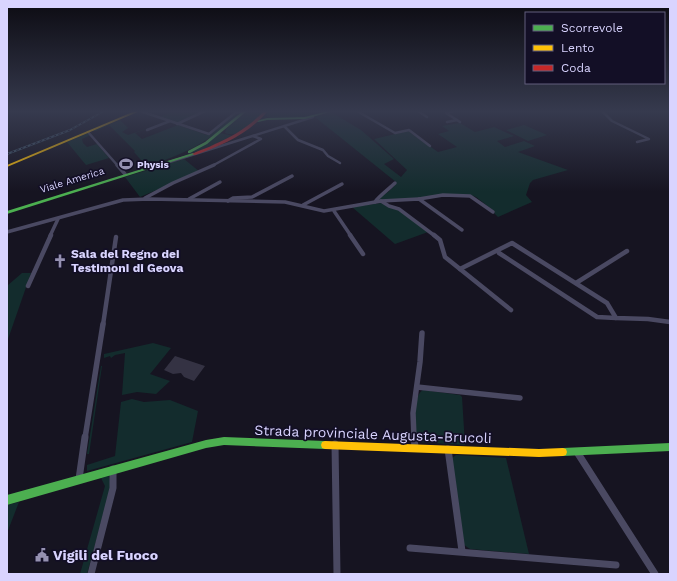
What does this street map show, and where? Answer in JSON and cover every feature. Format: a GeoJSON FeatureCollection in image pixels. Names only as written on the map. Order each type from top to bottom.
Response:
{"type":"FeatureCollection","features":[{"type":"Feature","properties":{"kind":"main road"},"geometry":{"type":"LineString","coordinates":[[7,166],[73,138]]}},
{"type":"Feature","properties":{"kind":"main road","name":"Viale America"},"geometry":{"type":"LineString","coordinates":[[7,212],[188,153],[213,138]]}},
{"type":"Feature","properties":{"kind":"main road","name":"Viale America"},"geometry":{"type":"LineString","coordinates":[[7,212],[150,168],[209,148],[229,138]]}},
{"type":"Feature","properties":{"kind":"main road","name":"Strada provinciale Augusta-Brucoli"},"geometry":{"type":"LineString","coordinates":[[7,500],[113,469],[206,444],[224,441],[335,444],[540,453],[670,447]]}},
{"type":"Feature","properties":{"kind":"street"},"geometry":{"type":"LineString","coordinates":[[93,138],[125,174]]}},
{"type":"Feature","properties":{"kind":"street"},"geometry":{"type":"LineString","coordinates":[[150,168],[174,162],[247,138]]}},
{"type":"Feature","properties":{"kind":"street"},"geometry":{"type":"LineString","coordinates":[[143,198],[216,165],[261,138]]}},
{"type":"Feature","properties":{"kind":"street"},"geometry":{"type":"LineString","coordinates":[[296,138],[323,150],[327,156],[340,163]]}},
{"type":"Feature","properties":{"kind":"street"},"geometry":{"type":"LineString","coordinates":[[419,138],[430,146]]}},
{"type":"Feature","properties":{"kind":"street"},"geometry":{"type":"LineString","coordinates":[[637,142],[649,139],[647,138]]}},
{"type":"Feature","properties":{"kind":"street"},"geometry":{"type":"LineString","coordinates":[[228,201],[233,198],[252,197],[292,176]]}},
{"type":"Feature","properties":{"kind":"street"},"geometry":{"type":"LineString","coordinates":[[187,200],[220,182]]}},
{"type":"Feature","properties":{"kind":"street"},"geometry":{"type":"LineString","coordinates":[[375,202],[376,199],[387,192],[395,183]]}},
{"type":"Feature","properties":{"kind":"street"},"geometry":{"type":"LineString","coordinates":[[302,205],[342,184]]}},
{"type":"Feature","properties":{"kind":"street"},"geometry":{"type":"LineString","coordinates":[[7,232],[123,200],[143,198],[285,202],[302,205],[315,210],[334,211],[380,201],[443,195],[470,196],[493,212]]}},
{"type":"Feature","properties":{"kind":"street"},"geometry":{"type":"LineString","coordinates":[[419,198],[462,230]]}},
{"type":"Feature","properties":{"kind":"street"},"geometry":{"type":"LineString","coordinates":[[380,201],[404,212],[440,240],[445,257],[511,310]]}},
{"type":"Feature","properties":{"kind":"street"},"geometry":{"type":"LineString","coordinates":[[334,211],[363,254]]}},
{"type":"Feature","properties":{"kind":"street"},"geometry":{"type":"LineString","coordinates":[[28,286],[58,219]]}},
{"type":"Feature","properties":{"kind":"street"},"geometry":{"type":"LineString","coordinates":[[79,479],[116,237]]}},
{"type":"Feature","properties":{"kind":"street"},"geometry":{"type":"LineString","coordinates":[[460,269],[512,243],[607,303],[616,318]]}},
{"type":"Feature","properties":{"kind":"street"},"geometry":{"type":"LineString","coordinates":[[576,283],[627,251]]}},
{"type":"Feature","properties":{"kind":"street"},"geometry":{"type":"LineString","coordinates":[[499,253],[597,317],[648,319],[670,322]]}},
{"type":"Feature","properties":{"kind":"street"},"geometry":{"type":"LineString","coordinates":[[415,448],[413,413],[422,333]]}},
{"type":"Feature","properties":{"kind":"street"},"geometry":{"type":"LineString","coordinates":[[417,387],[520,398]]}},
{"type":"Feature","properties":{"kind":"street"},"geometry":{"type":"LineString","coordinates":[[335,444],[337,574]]}},
{"type":"Feature","properties":{"kind":"street"},"geometry":{"type":"LineString","coordinates":[[448,449],[462,551]]}},
{"type":"Feature","properties":{"kind":"street"},"geometry":{"type":"LineString","coordinates":[[577,452],[655,574]]}},
{"type":"Feature","properties":{"kind":"street"},"geometry":{"type":"LineString","coordinates":[[91,574],[113,488],[113,469]]}},
{"type":"Feature","properties":{"kind":"street"},"geometry":{"type":"LineString","coordinates":[[410,548],[462,551],[616,565]]}},
{"type":"Feature","properties":{"kind":"green space"},"geometry":{"type":"Polygon","coordinates":[[[76,138],[84,138],[82,139],[83,143],[87,147],[97,144],[109,158],[86,165],[67,142],[76,138]]]}},
{"type":"Feature","properties":{"kind":"green space"},"geometry":{"type":"Polygon","coordinates":[[[122,138],[208,138],[187,151],[151,165],[153,163],[141,160],[134,152],[135,151],[122,138]]]}},
{"type":"Feature","properties":{"kind":"green space"},"geometry":{"type":"Polygon","coordinates":[[[213,138],[229,138],[184,156],[213,138]]]}},
{"type":"Feature","properties":{"kind":"green space"},"geometry":{"type":"Polygon","coordinates":[[[341,138],[370,138],[394,159],[384,164],[401,177],[407,170],[374,139],[418,138],[438,152],[457,147],[444,138],[507,138],[497,141],[505,147],[524,141],[535,146],[518,152],[568,170],[533,180],[530,183],[526,195],[532,202],[498,217],[494,213],[495,212],[476,197],[471,195],[376,201],[388,192],[396,182],[341,138]]]}},
{"type":"Feature","properties":{"kind":"green space"},"geometry":{"type":"Polygon","coordinates":[[[522,138],[537,138],[528,141],[522,138]]]}},
{"type":"Feature","properties":{"kind":"green space"},"geometry":{"type":"Polygon","coordinates":[[[184,159],[200,172],[140,197],[125,177],[184,159]]]}},
{"type":"Feature","properties":{"kind":"green space"},"geometry":{"type":"Polygon","coordinates":[[[381,203],[397,209],[428,232],[395,244],[352,207],[381,203]]]}},
{"type":"Feature","properties":{"kind":"green space"},"geometry":{"type":"Polygon","coordinates":[[[22,273],[31,273],[7,342],[7,286],[22,273]]]}},
{"type":"Feature","properties":{"kind":"green space"},"geometry":{"type":"Polygon","coordinates":[[[153,343],[171,348],[150,374],[170,381],[156,394],[137,392],[122,395],[125,353],[115,355],[111,358],[110,356],[104,358],[104,354],[153,343]]]}},
{"type":"Feature","properties":{"kind":"green space"},"geometry":{"type":"Polygon","coordinates":[[[101,366],[89,454],[87,454],[101,366]]]}},
{"type":"Feature","properties":{"kind":"green space"},"geometry":{"type":"Polygon","coordinates":[[[423,390],[460,395],[462,397],[465,445],[417,442],[415,414],[419,394],[423,390]]]}},
{"type":"Feature","properties":{"kind":"green space"},"geometry":{"type":"Polygon","coordinates":[[[132,399],[144,402],[170,400],[198,411],[192,442],[87,471],[87,465],[115,456],[121,402],[132,399]]]}},
{"type":"Feature","properties":{"kind":"green space"},"geometry":{"type":"Polygon","coordinates":[[[456,455],[506,458],[529,554],[470,549],[464,545],[452,458],[456,455]]]}},
{"type":"Feature","properties":{"kind":"green space"},"geometry":{"type":"Polygon","coordinates":[[[109,476],[111,486],[87,574],[80,574],[105,486],[101,478],[109,476]]]}},
{"type":"Feature","properties":{"kind":"green space"},"geometry":{"type":"Polygon","coordinates":[[[19,502],[7,533],[7,505],[19,502]]]}},
{"type":"Feature","properties":{"kind":"building"},"geometry":{"type":"Polygon","coordinates":[[[175,356],[205,366],[194,381],[184,377],[181,373],[173,374],[164,370],[175,356]]]}},
{"type":"Feature","properties":{"kind":"railway"},"geometry":{"type":"LineString","coordinates":[[7,154],[49,138]]}},
{"type":"Feature","properties":{"kind":"traffic: fast"},"geometry":{"type":"LineString","coordinates":[[189,152],[212,138]]}},
{"type":"Feature","properties":{"kind":"traffic: fast"},"geometry":{"type":"LineString","coordinates":[[7,213],[194,154]]}},
{"type":"Feature","properties":{"kind":"traffic: fast"},"geometry":{"type":"LineString","coordinates":[[7,500],[206,444],[224,441],[325,445]]}},
{"type":"Feature","properties":{"kind":"traffic: fast"},"geometry":{"type":"LineString","coordinates":[[563,452],[670,447]]}},
{"type":"Feature","properties":{"kind":"traffic: slow"},"geometry":{"type":"LineString","coordinates":[[7,166],[73,138]]}},
{"type":"Feature","properties":{"kind":"traffic: slow"},"geometry":{"type":"LineString","coordinates":[[325,445],[539,453],[563,452]]}},
{"type":"Feature","properties":{"kind":"traffic: jam"},"geometry":{"type":"LineString","coordinates":[[194,154],[231,138]]}},
{"type":"Feature","properties":{"kind":"place","name":"Physis"},"geometry":{"type":"Point","coordinates":[126,164]}},
{"type":"Feature","properties":{"kind":"place","name":"Sala del Regno dei Testimoni di Geova"},"geometry":{"type":"Point","coordinates":[60,261]}},
{"type":"Feature","properties":{"kind":"place","name":"Vigili del Fuoco"},"geometry":{"type":"Point","coordinates":[42,555]}}]}
